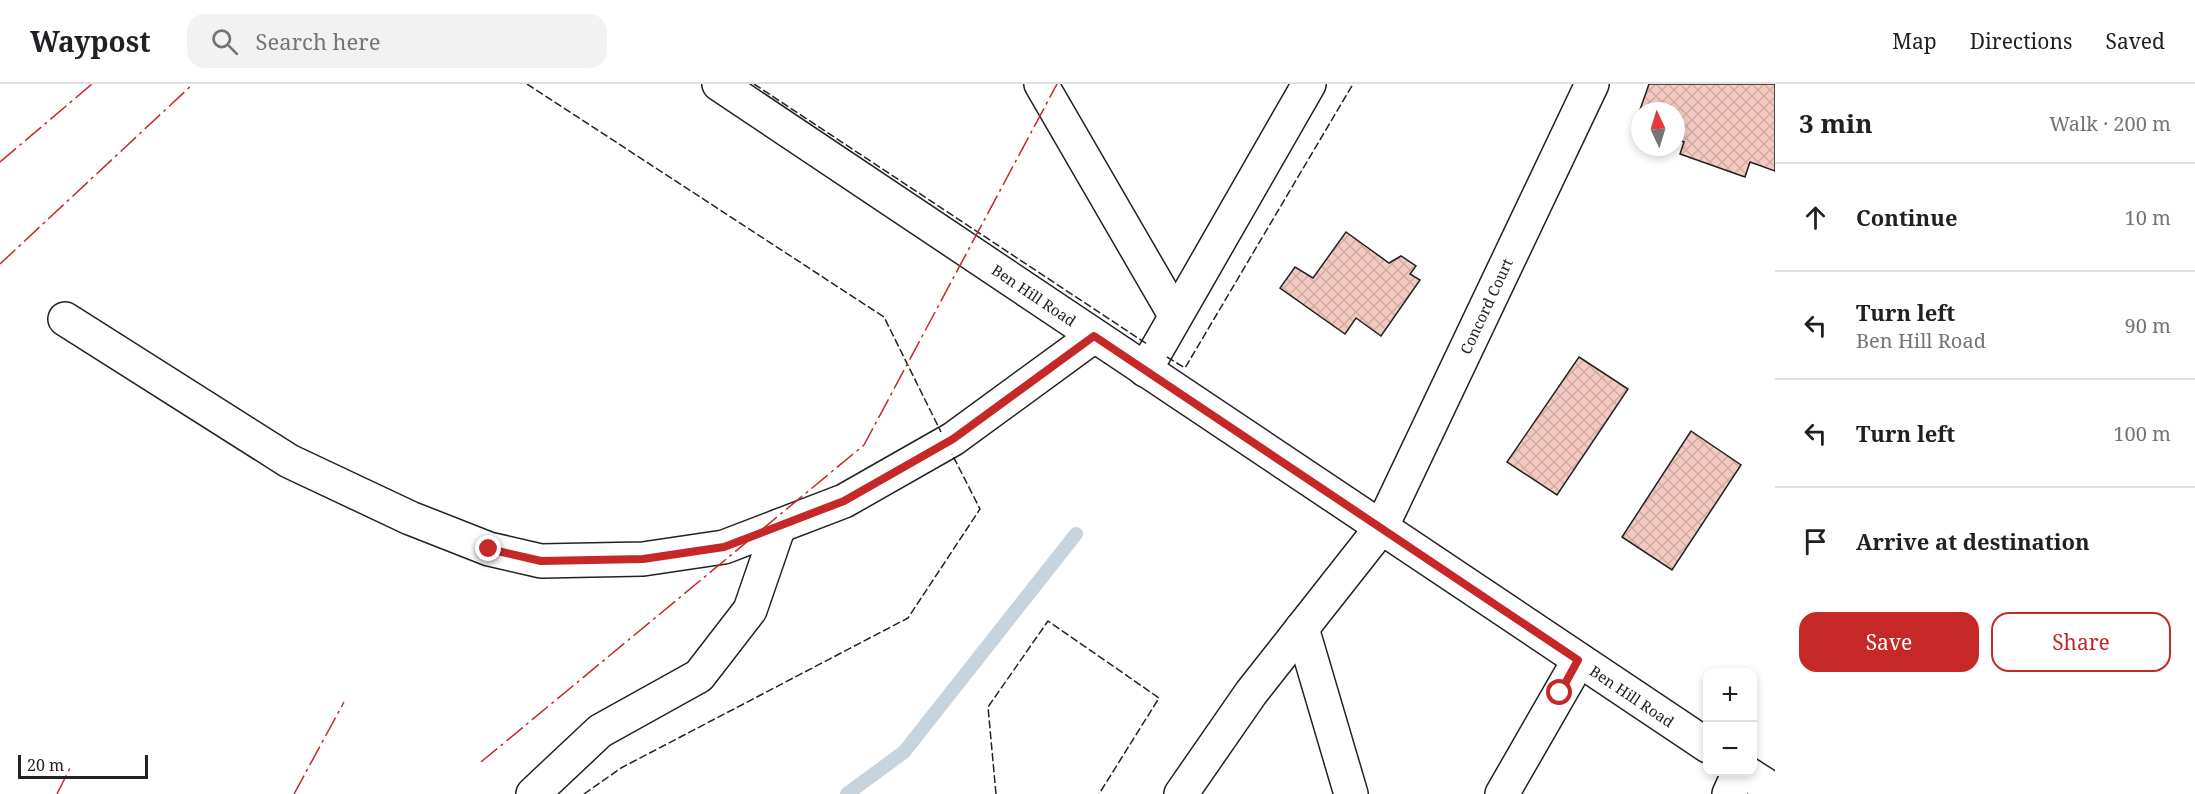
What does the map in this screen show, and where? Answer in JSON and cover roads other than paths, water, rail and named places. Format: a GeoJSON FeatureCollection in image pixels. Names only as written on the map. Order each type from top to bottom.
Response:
{"type":"FeatureCollection","features":[{"type":"Feature","properties":{"kind":"street","name":"Ben Hill Road"},"geometry":{"type":"LineString","coordinates":[[719,84],[1703,743]]}},
{"type":"Feature","properties":{"kind":"street"},"geometry":{"type":"LineString","coordinates":[[1041,84],[1175,315]]}},
{"type":"Feature","properties":{"kind":"street"},"geometry":{"type":"LineString","coordinates":[[1145,370],[1175,315],[1201,277],[1309,84]]}},
{"type":"Feature","properties":{"kind":"street","name":"Concord Court"},"geometry":{"type":"LineString","coordinates":[[1181,794],[1251,693],[1381,528],[1592,84]]}},
{"type":"Feature","properties":{"kind":"street"},"geometry":{"type":"LineString","coordinates":[[65,319],[289,460],[410,518],[489,549],[541,561],[643,559],[724,547],[844,501],[953,439],[1094,336]]}},
{"type":"Feature","properties":{"kind":"street"},"geometry":{"type":"LineString","coordinates":[[533,794],[600,731],[699,676],[750,610],[779,526]]}},
{"type":"Feature","properties":{"kind":"street"},"geometry":{"type":"LineString","coordinates":[[1302,628],[1352,794]]}},
{"type":"Feature","properties":{"kind":"street"},"geometry":{"type":"LineString","coordinates":[[1502,794],[1578,660]]}},
{"type":"Feature","properties":{"kind":"street"},"geometry":{"type":"LineString","coordinates":[[1729,794],[1737,776]]}},
{"type":"Feature","properties":{"kind":"street"},"geometry":{"type":"LineString","coordinates":[[1752,776],[1775,791]]}},
{"type":"Feature","properties":{"kind":"waterway"},"geometry":{"type":"LineString","coordinates":[[847,794],[904,752],[1076,534]]}}]}
